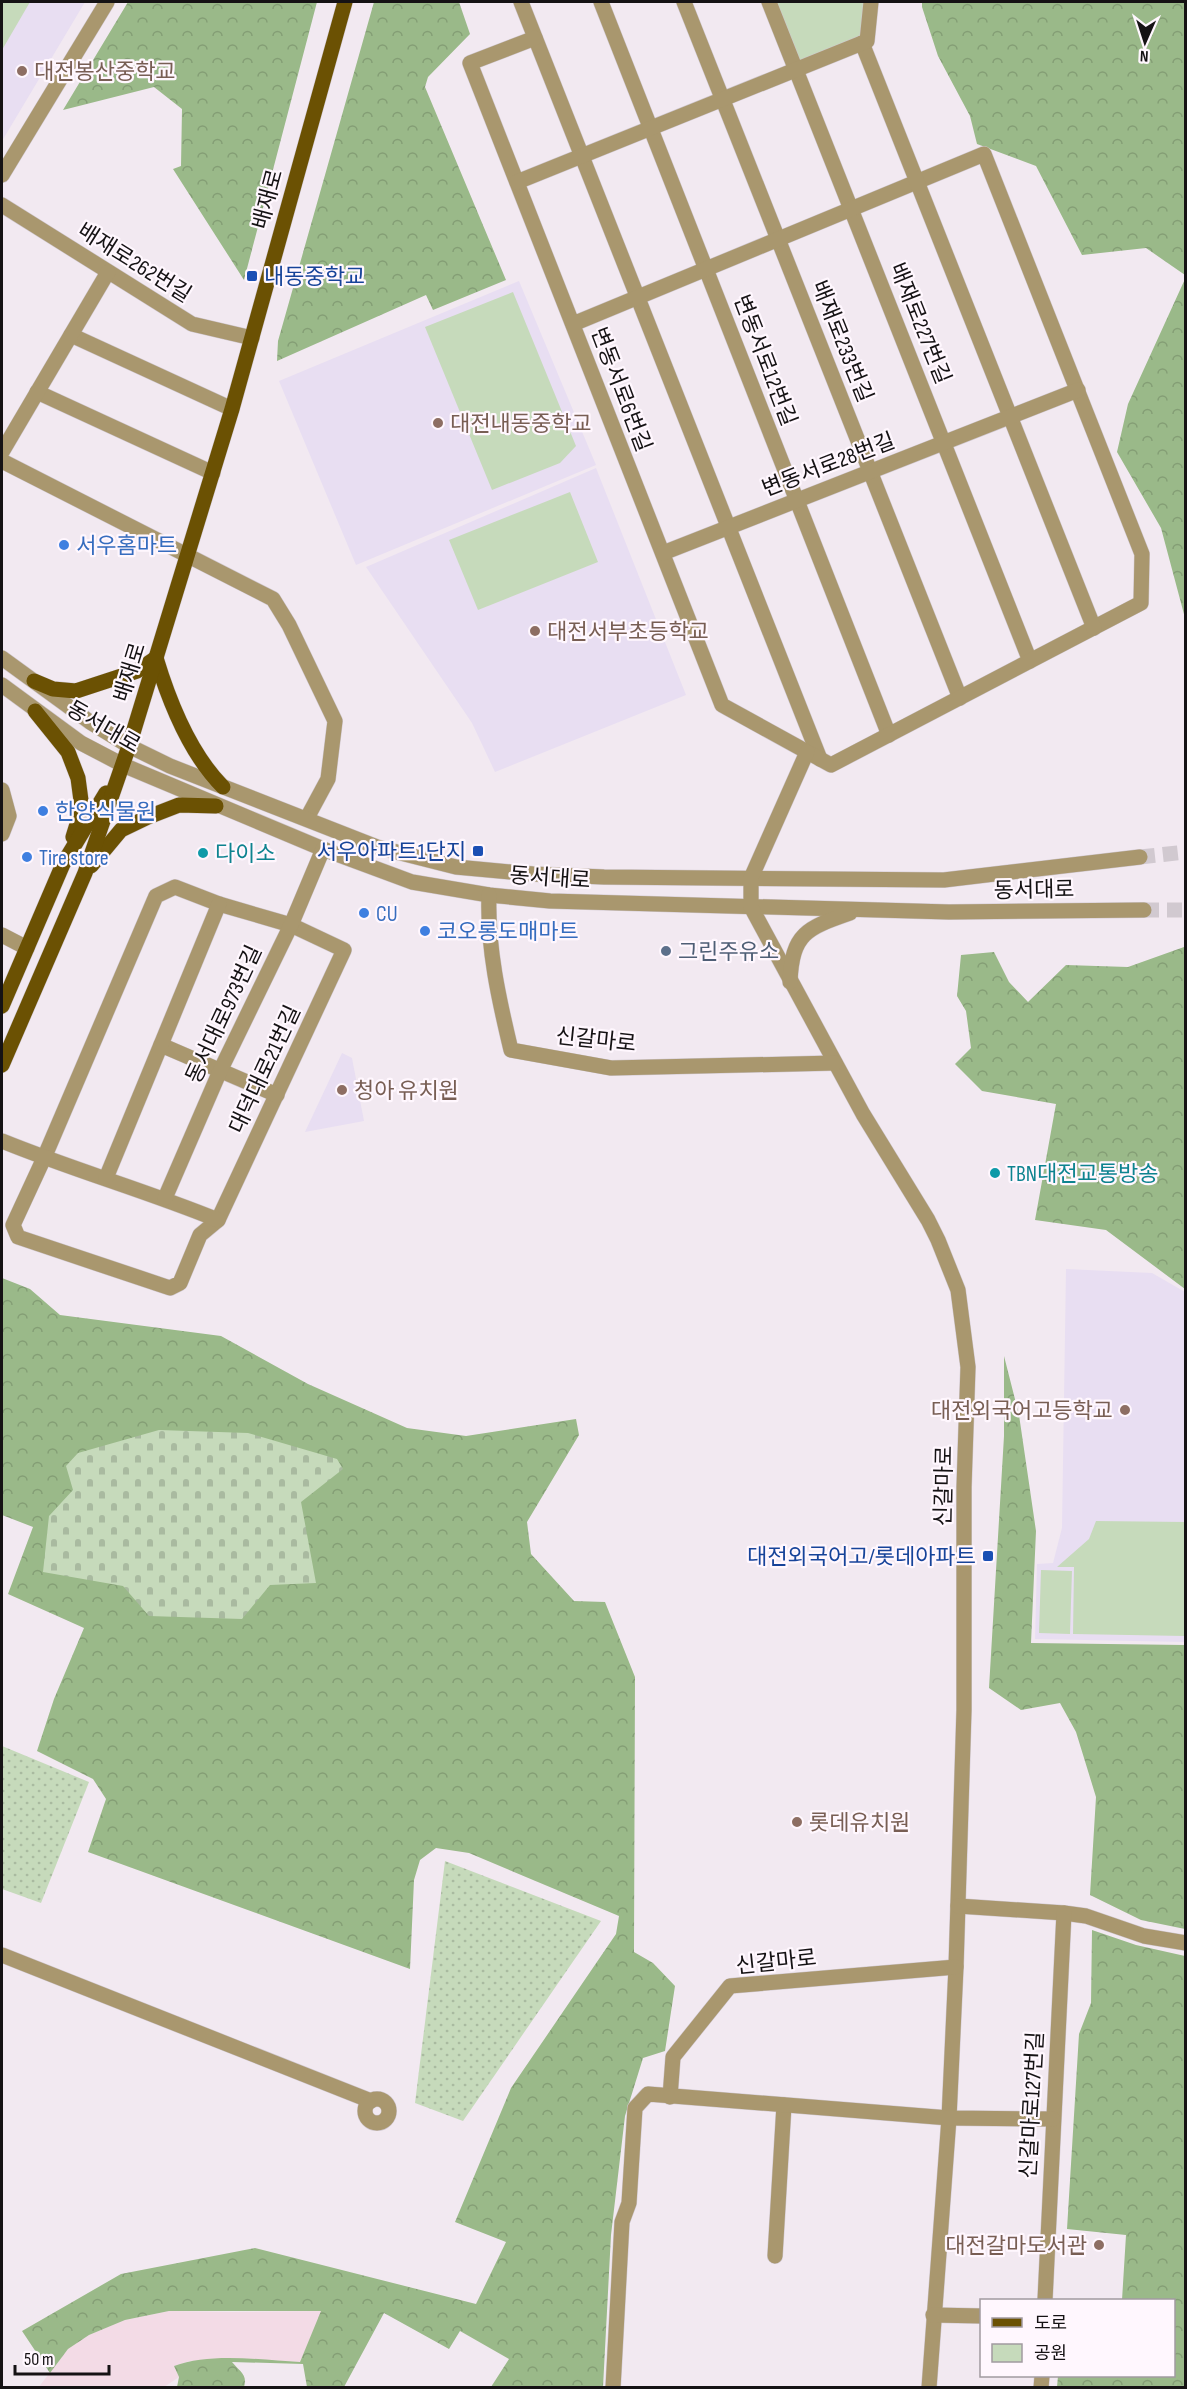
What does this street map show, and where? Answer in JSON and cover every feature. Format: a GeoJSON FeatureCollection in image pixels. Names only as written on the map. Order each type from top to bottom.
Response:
{"type":"FeatureCollection","features":[{"type":"Feature","properties":{"kind":"main road","name":"배재로"},"geometry":{"type":"LineString","coordinates":[[123,765],[232,409],[345,2]]}},
{"type":"Feature","properties":{"kind":"main road"},"geometry":{"type":"LineString","coordinates":[[34,681],[53,689],[76,691],[137,671],[156,658],[165,688],[198,755],[223,788]]}},
{"type":"Feature","properties":{"kind":"main road"},"geometry":{"type":"LineString","coordinates":[[2,1006],[63,864],[82,808],[78,778],[68,752],[35,711]]}},
{"type":"Feature","properties":{"kind":"main road"},"geometry":{"type":"LineString","coordinates":[[63,864],[123,765]]}},
{"type":"Feature","properties":{"kind":"main road"},"geometry":{"type":"LineString","coordinates":[[2,1065],[85,873],[123,765]]}},
{"type":"Feature","properties":{"kind":"main road"},"geometry":{"type":"LineString","coordinates":[[85,873],[121,830],[179,806],[216,806]]}},
{"type":"Feature","properties":{"kind":"street"},"geometry":{"type":"LineString","coordinates":[[2,175],[107,2]]}},
{"type":"Feature","properties":{"kind":"street"},"geometry":{"type":"LineString","coordinates":[[521,2],[638,297],[729,528],[813,756],[831,765],[1141,603],[1142,554],[984,154],[852,209],[778,239],[706,269],[638,297],[573,324]]}},
{"type":"Feature","properties":{"kind":"street","name":"변동서로12번길"},"geometry":{"type":"LineString","coordinates":[[601,2],[889,735]]}},
{"type":"Feature","properties":{"kind":"street","name":"배재로233번길"},"geometry":{"type":"LineString","coordinates":[[684,2],[960,698]]}},
{"type":"Feature","properties":{"kind":"street","name":"배재로227번길"},"geometry":{"type":"LineString","coordinates":[[769,2],[1030,661]]}},
{"type":"Feature","properties":{"kind":"street"},"geometry":{"type":"LineString","coordinates":[[517,182],[862,44],[867,41],[871,2]]}},
{"type":"Feature","properties":{"kind":"street","name":"변동서로6번길"},"geometry":{"type":"LineString","coordinates":[[535,38],[470,63],[722,705],[813,756]]}},
{"type":"Feature","properties":{"kind":"street"},"geometry":{"type":"LineString","coordinates":[[862,44],[1094,628]]}},
{"type":"Feature","properties":{"kind":"street","name":"배재로262번길"},"geometry":{"type":"LineString","coordinates":[[2,205],[192,324],[252,338]]}},
{"type":"Feature","properties":{"kind":"street"},"geometry":{"type":"LineString","coordinates":[[2,452],[108,272]]}},
{"type":"Feature","properties":{"kind":"street"},"geometry":{"type":"LineString","coordinates":[[71,335],[232,409]]}},
{"type":"Feature","properties":{"kind":"street","name":"변동서로28번길"},"geometry":{"type":"LineString","coordinates":[[663,554],[1078,390]]}},
{"type":"Feature","properties":{"kind":"street"},"geometry":{"type":"LineString","coordinates":[[37,392],[213,473]]}},
{"type":"Feature","properties":{"kind":"street"},"geometry":{"type":"LineString","coordinates":[[2,461],[273,599],[289,625],[335,721],[328,779],[307,818]]}},
{"type":"Feature","properties":{"kind":"street","name":"동서대로"},"geometry":{"type":"LineString","coordinates":[[2,658],[90,722],[129,746],[170,766],[377,847],[456,867],[545,875],[944,880],[1140,857]]}},
{"type":"Feature","properties":{"kind":"street","name":"동서대로"},"geometry":{"type":"LineString","coordinates":[[2,685],[81,742],[123,765],[216,806],[412,882],[489,895],[550,902],[949,912],[1144,910]]}},
{"type":"Feature","properties":{"kind":"street"},"geometry":{"type":"LineString","coordinates":[[751,907],[751,878],[813,756]]}},
{"type":"Feature","properties":{"kind":"street"},"geometry":{"type":"LineString","coordinates":[[2,790],[9,816],[2,834]]}},
{"type":"Feature","properties":{"kind":"street","name":"동서대로973번길"},"geometry":{"type":"LineString","coordinates":[[165,1198],[220,1071],[291,925],[323,849]]}},
{"type":"Feature","properties":{"kind":"street","name":"대덕대로21번길"},"geometry":{"type":"LineString","coordinates":[[175,887],[219,904],[291,925],[344,950],[218,1220],[200,1234],[180,1283],[170,1288],[18,1237],[13,1225],[156,896],[175,887]]}},
{"type":"Feature","properties":{"kind":"street","name":"신갈마로"},"geometry":{"type":"LineString","coordinates":[[489,895],[488,922],[511,1050],[611,1068],[835,1063]]}},
{"type":"Feature","properties":{"kind":"street"},"geometry":{"type":"LineString","coordinates":[[106,1178],[219,904]]}},
{"type":"Feature","properties":{"kind":"street","name":"신갈마로"},"geometry":{"type":"LineString","coordinates":[[751,907],[863,1114],[928,1220],[958,1290],[968,1367],[964,1498],[964,1710],[956,1967],[949,2118],[929,2388]]}},
{"type":"Feature","properties":{"kind":"street"},"geometry":{"type":"LineString","coordinates":[[790,982],[791,959],[803,934],[817,924],[857,910]]}},
{"type":"Feature","properties":{"kind":"street"},"geometry":{"type":"LineString","coordinates":[[2,935],[27,948]]}},
{"type":"Feature","properties":{"kind":"street"},"geometry":{"type":"LineString","coordinates":[[161,1045],[277,1095]]}},
{"type":"Feature","properties":{"kind":"street"},"geometry":{"type":"LineString","coordinates":[[2,1141],[44,1158],[165,1198],[218,1220]]}},
{"type":"Feature","properties":{"kind":"street"},"geometry":{"type":"LineString","coordinates":[[958,1906],[1064,1912],[1086,1916],[1144,1936],[1185,1943]]}},
{"type":"Feature","properties":{"kind":"street","name":"신갈마로127번길"},"geometry":{"type":"LineString","coordinates":[[1045,2299],[1064,1912]]}},
{"type":"Feature","properties":{"kind":"street"},"geometry":{"type":"LineString","coordinates":[[2,1954],[371,2101]]}},
{"type":"Feature","properties":{"kind":"street","name":"신갈마로"},"geometry":{"type":"LineString","coordinates":[[670,2097],[673,2057],[730,1986],[956,1967]]}},
{"type":"Feature","properties":{"kind":"street"},"geometry":{"type":"LineString","coordinates":[[613,2388],[622,2222],[629,2204],[635,2108],[648,2094],[949,2118],[1053,2119]]}},
{"type":"Feature","properties":{"kind":"street"},"geometry":{"type":"LineString","coordinates":[[775,2256],[784,2105]]}},
{"type":"Feature","properties":{"kind":"street"},"geometry":{"type":"LineString","coordinates":[[933,2315],[980,2316]]}},
{"type":"Feature","properties":{"kind":"shaded area","name":"대전봉산중학교"},"geometry":{"type":"Polygon","coordinates":[[[2,2],[85,2],[2,141],[2,2]]]}},
{"type":"Feature","properties":{"kind":"shaded area","name":"대전내동중학교"},"geometry":{"type":"Polygon","coordinates":[[[519,281],[596,465],[356,565],[279,381],[519,281]]]}},
{"type":"Feature","properties":{"kind":"shaded area","name":"대전서부초등학교"},"geometry":{"type":"Polygon","coordinates":[[[596,468],[686,695],[495,772],[472,723],[366,567],[596,468]]]}},
{"type":"Feature","properties":{"kind":"shaded area","name":"청아 유치원"},"geometry":{"type":"Polygon","coordinates":[[[342,1053],[352,1058],[364,1121],[305,1132],[342,1053]]]}},
{"type":"Feature","properties":{"kind":"shaded area","name":"대전외국어고등학교"},"geometry":{"type":"Polygon","coordinates":[[[1066,1269],[1152,1273],[1185,1292],[1185,1642],[1035,1639],[1037,1564],[1053,1563],[1062,1528],[1066,1269]]]}},
{"type":"Feature","properties":{"kind":"shaded area"},"geometry":{"type":"Polygon","coordinates":[[[169,2311],[322,2311],[300,2362],[244,2359],[190,2361],[174,2366],[179,2377],[164,2387],[38,2388],[68,2349],[89,2335],[125,2320],[169,2311]]]}},
{"type":"Feature","properties":{"kind":"green space"},"geometry":{"type":"Polygon","coordinates":[[[2,2],[30,2],[2,50],[2,2]]]}},
{"type":"Feature","properties":{"kind":"green space"},"geometry":{"type":"Polygon","coordinates":[[[128,2],[317,2],[244,280],[173,169],[181,166],[182,109],[154,87],[63,110],[128,2]]]}},
{"type":"Feature","properties":{"kind":"green space"},"geometry":{"type":"Polygon","coordinates":[[[374,2],[459,2],[470,34],[428,77],[425,87],[506,280],[433,310],[426,295],[277,361],[278,341],[374,2]]]}},
{"type":"Feature","properties":{"kind":"green space"},"geometry":{"type":"Polygon","coordinates":[[[776,2],[866,2],[862,38],[800,62],[776,2]]]}},
{"type":"Feature","properties":{"kind":"green space"},"geometry":{"type":"Polygon","coordinates":[[[922,2],[1185,2],[1185,275],[1146,248],[1082,255],[1036,166],[977,144],[970,116],[938,56],[922,2]]]}},
{"type":"Feature","properties":{"kind":"green space"},"geometry":{"type":"Polygon","coordinates":[[[1185,279],[1185,618],[1161,528],[1117,452],[1128,404],[1185,279]]]}},
{"type":"Feature","properties":{"kind":"green space"},"geometry":{"type":"Polygon","coordinates":[[[513,292],[576,446],[560,463],[492,490],[425,327],[513,292]]]}},
{"type":"Feature","properties":{"kind":"green space"},"geometry":{"type":"Polygon","coordinates":[[[570,492],[598,562],[478,610],[449,540],[570,492]]]}},
{"type":"Feature","properties":{"kind":"green space"},"geometry":{"type":"Polygon","coordinates":[[[1186,947],[1185,1289],[1106,1230],[1035,1220],[1056,1104],[982,1091],[955,1064],[971,1048],[966,1011],[957,996],[961,955],[994,952],[1009,982],[1028,1002],[1066,965],[1128,967],[1186,947]]]}},
{"type":"Feature","properties":{"kind":"green space"},"geometry":{"type":"Polygon","coordinates":[[[2,1278],[30,1289],[60,1315],[221,1336],[308,1384],[407,1428],[466,1436],[576,1419],[579,1435],[527,1522],[531,1554],[574,1601],[605,1602],[635,1677],[634,1952],[653,1963],[675,1986],[665,2051],[643,2058],[625,2116],[611,2235],[603,2387],[491,2387],[509,2359],[460,2331],[449,2349],[384,2313],[344,2387],[307,2387],[303,2364],[232,2362],[244,2376],[244,2387],[177,2387],[179,2377],[174,2366],[188,2362],[236,2358],[300,2362],[321,2311],[169,2311],[125,2320],[89,2335],[68,2349],[50,2373],[22,2331],[121,2274],[255,2248],[476,2304],[506,2242],[455,2222],[511,2088],[616,1934],[619,1916],[469,1853],[436,1848],[420,1860],[414,1880],[410,1969],[88,1852],[106,1799],[93,1779],[37,1751],[54,1699],[84,1628],[8,1594],[33,1527],[2,1515],[2,1278]]]}},
{"type":"Feature","properties":{"kind":"green space"},"geometry":{"type":"Polygon","coordinates":[[[1004,1356],[1019,1415],[1036,1531],[1031,1643],[1185,1645],[1185,1929],[1141,1920],[1090,1895],[1096,1797],[1076,1732],[1060,1703],[1021,1710],[989,1688],[1004,1436],[1004,1356]]]}},
{"type":"Feature","properties":{"kind":"green space"},"geometry":{"type":"Polygon","coordinates":[[[159,1430],[248,1433],[337,1459],[343,1469],[301,1502],[316,1583],[270,1585],[242,1619],[149,1616],[123,1586],[43,1572],[49,1516],[73,1490],[66,1466],[78,1453],[159,1430]]]}},
{"type":"Feature","properties":{"kind":"green space"},"geometry":{"type":"Polygon","coordinates":[[[1096,1521],[1185,1522],[1185,1636],[1073,1634],[1074,1567],[1057,1567],[1089,1539],[1096,1521]]]}},
{"type":"Feature","properties":{"kind":"green space"},"geometry":{"type":"Polygon","coordinates":[[[1041,1570],[1072,1571],[1070,1634],[1039,1633],[1041,1570]]]}},
{"type":"Feature","properties":{"kind":"green space"},"geometry":{"type":"Polygon","coordinates":[[[2,1746],[89,1782],[41,1903],[2,1889],[2,1746]]]}},
{"type":"Feature","properties":{"kind":"green space"},"geometry":{"type":"Polygon","coordinates":[[[445,1861],[601,1921],[463,2121],[415,2103],[445,1861]]]}},
{"type":"Feature","properties":{"kind":"green space"},"geometry":{"type":"Polygon","coordinates":[[[1092,1930],[1136,1945],[1185,1956],[1185,2387],[1057,2387],[1058,2377],[1175,2377],[1175,2299],[1122,2299],[1126,2235],[1067,2229],[1079,2034],[1091,2003],[1092,1930]]]}},
{"type":"Feature","properties":{"kind":"tunnel"},"geometry":{"type":"LineString","coordinates":[[1140,857],[1186,852]]}},
{"type":"Feature","properties":{"kind":"tunnel"},"geometry":{"type":"LineString","coordinates":[[1144,910],[1186,910]]}},
{"type":"Feature","properties":{"kind":"place","name":"대전봉산중학교"},"geometry":{"type":"Point","coordinates":[22,71]}},
{"type":"Feature","properties":{"kind":"place","name":"내동중학교"},"geometry":{"type":"Point","coordinates":[252,276]}},
{"type":"Feature","properties":{"kind":"place","name":"대전내동중학교"},"geometry":{"type":"Point","coordinates":[438,423]}},
{"type":"Feature","properties":{"kind":"place","name":"서우홈마트"},"geometry":{"type":"Point","coordinates":[64,545]}},
{"type":"Feature","properties":{"kind":"place","name":"대전서부초등학교"},"geometry":{"type":"Point","coordinates":[535,631]}},
{"type":"Feature","properties":{"kind":"place","name":"한양식물원"},"geometry":{"type":"Point","coordinates":[43,811]}},
{"type":"Feature","properties":{"kind":"place","name":"서우아파트1단지"},"geometry":{"type":"Point","coordinates":[478,851]}},
{"type":"Feature","properties":{"kind":"place","name":"다이소"},"geometry":{"type":"Point","coordinates":[203,853]}},
{"type":"Feature","properties":{"kind":"place","name":"Tire store"},"geometry":{"type":"Point","coordinates":[27,857]}},
{"type":"Feature","properties":{"kind":"place","name":"CU"},"geometry":{"type":"Point","coordinates":[364,913]}},
{"type":"Feature","properties":{"kind":"place","name":"코오롱도매마트"},"geometry":{"type":"Point","coordinates":[425,931]}},
{"type":"Feature","properties":{"kind":"place","name":"그린주유소"},"geometry":{"type":"Point","coordinates":[666,951]}},
{"type":"Feature","properties":{"kind":"place","name":"청아 유치원"},"geometry":{"type":"Point","coordinates":[342,1090]}},
{"type":"Feature","properties":{"kind":"place","name":"TBN대전교통방송"},"geometry":{"type":"Point","coordinates":[995,1173]}},
{"type":"Feature","properties":{"kind":"place","name":"대전외국어고등학교"},"geometry":{"type":"Point","coordinates":[1125,1410]}},
{"type":"Feature","properties":{"kind":"place","name":"대전외국어고/롯데아파트"},"geometry":{"type":"Point","coordinates":[988,1556]}},
{"type":"Feature","properties":{"kind":"place","name":"롯데유치원"},"geometry":{"type":"Point","coordinates":[797,1822]}},
{"type":"Feature","properties":{"kind":"place","name":"대전갈마도서관"},"geometry":{"type":"Point","coordinates":[1099,2245]}}]}
